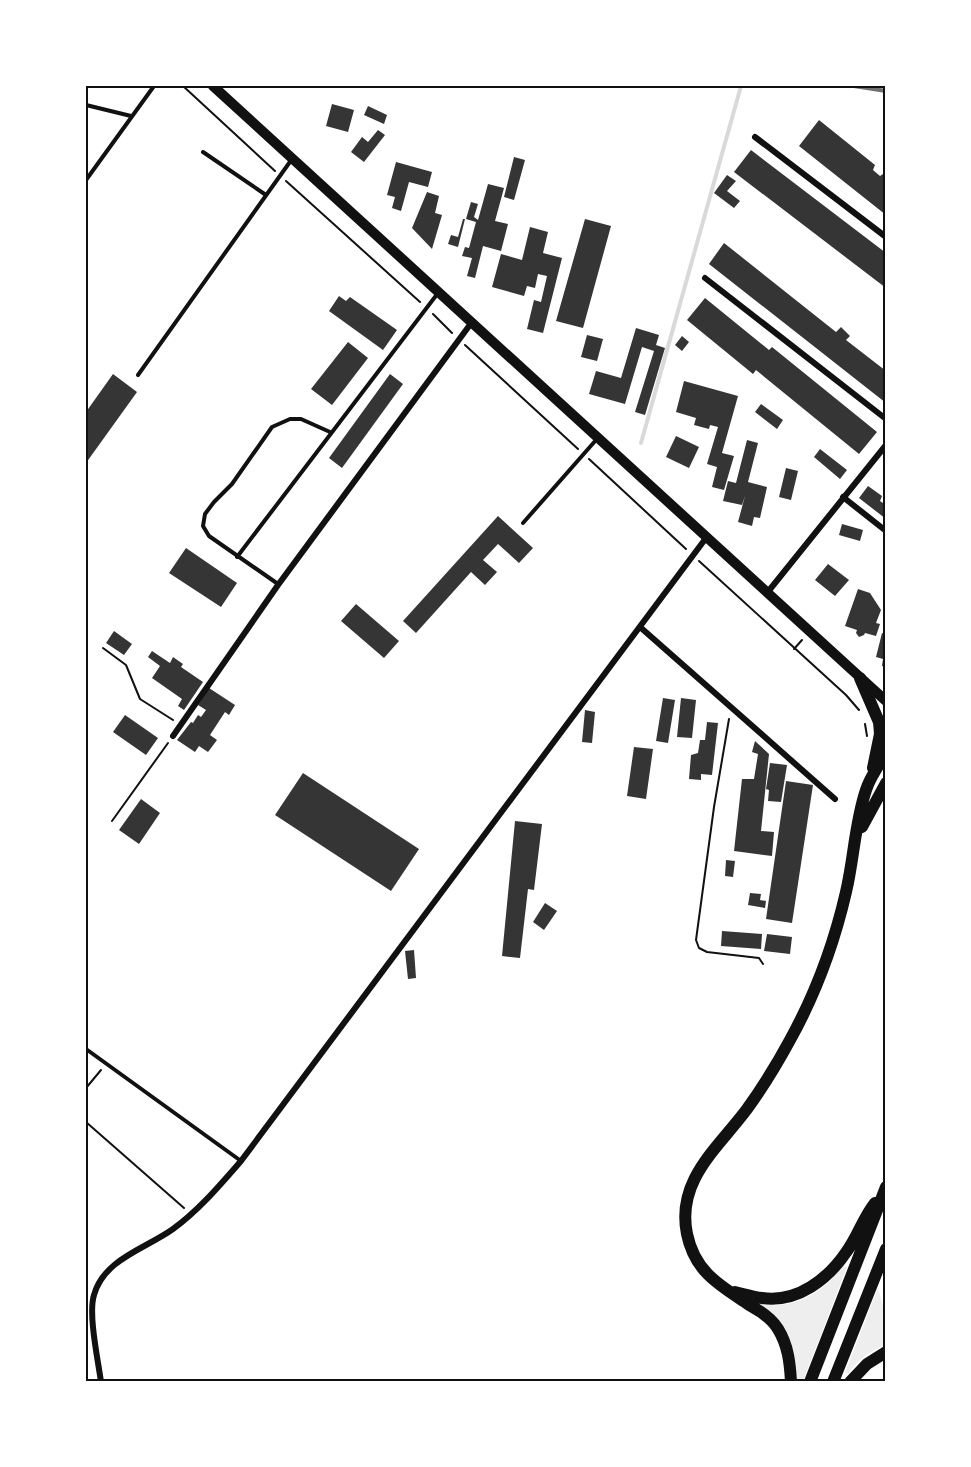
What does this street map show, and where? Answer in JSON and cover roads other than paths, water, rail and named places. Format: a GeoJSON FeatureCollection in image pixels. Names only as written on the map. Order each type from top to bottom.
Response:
{"type":"FeatureCollection","features":[{"type":"Feature","properties":{"kind":"highway"},"geometry":{"type":"LineString","coordinates":[[791,1382],[786,1346],[778,1329],[766,1315],[711,1279],[700,1267],[687,1233],[685,1215],[693,1179],[769,1078],[810,1000],[835,934],[846,891],[861,808],[881,751],[879,722],[860,678]]}},
{"type":"Feature","properties":{"kind":"highway"},"geometry":{"type":"LineString","coordinates":[[856,839],[885,783]]}},
{"type":"Feature","properties":{"kind":"highway"},"geometry":{"type":"LineString","coordinates":[[727,1290],[763,1299],[779,1299],[813,1287],[827,1276],[849,1250],[869,1210],[884,1190]]}},
{"type":"Feature","properties":{"kind":"highway"},"geometry":{"type":"LineString","coordinates":[[810,1382],[884,1190]]}},
{"type":"Feature","properties":{"kind":"highway"},"geometry":{"type":"LineString","coordinates":[[834,1382],[885,1249]]}},
{"type":"Feature","properties":{"kind":"highway"},"geometry":{"type":"LineString","coordinates":[[850,1382],[867,1364],[885,1352]]}},
{"type":"Feature","properties":{"kind":"main road"},"geometry":{"type":"LineString","coordinates":[[213,86],[885,701]]}},
{"type":"Feature","properties":{"kind":"street"},"geometry":{"type":"LineString","coordinates":[[754,136],[885,237]]}},
{"type":"Feature","properties":{"kind":"street"},"geometry":{"type":"LineString","coordinates":[[705,278],[885,419]]}},
{"type":"Feature","properties":{"kind":"street"},"geometry":{"type":"LineString","coordinates":[[173,736],[278,585],[472,322]]}},
{"type":"Feature","properties":{"kind":"street"},"geometry":{"type":"LineString","coordinates":[[767,593],[885,445]]}},
{"type":"Feature","properties":{"kind":"street"},"geometry":{"type":"LineString","coordinates":[[843,497],[885,531]]}},
{"type":"Feature","properties":{"kind":"street"},"geometry":{"type":"LineString","coordinates":[[101,1382],[93,1318],[93,1297],[100,1279],[117,1262],[172,1229],[190,1214],[241,1161],[706,538]]}},
{"type":"Feature","properties":{"kind":"street"},"geometry":{"type":"LineString","coordinates":[[640,627],[835,799]]}},
{"type":"Feature","properties":{"kind":"lane"},"geometry":{"type":"LineString","coordinates":[[86,180],[130,116],[154,86]]}},
{"type":"Feature","properties":{"kind":"lane"},"geometry":{"type":"LineString","coordinates":[[86,105],[130,116]]}},
{"type":"Feature","properties":{"kind":"lane"},"geometry":{"type":"LineString","coordinates":[[203,152],[266,195]]}},
{"type":"Feature","properties":{"kind":"lane"},"geometry":{"type":"LineString","coordinates":[[138,375],[293,158]]}},
{"type":"Feature","properties":{"kind":"lane"},"geometry":{"type":"LineString","coordinates":[[237,557],[330,432],[439,292]]}},
{"type":"Feature","properties":{"kind":"lane"},"geometry":{"type":"LineString","coordinates":[[278,585],[209,536],[203,526],[205,514],[232,484],[272,426],[290,419],[301,419],[330,432]]}},
{"type":"Feature","properties":{"kind":"lane"},"geometry":{"type":"LineString","coordinates":[[523,524],[599,437]]}},
{"type":"Feature","properties":{"kind":"lane"},"geometry":{"type":"LineString","coordinates":[[86,1049],[241,1161]]}},
{"type":"Feature","properties":{"kind":"waterway"},"geometry":{"type":"LineString","coordinates":[[641,443],[741,86]]}},
{"type":"Feature","properties":{"kind":"railway"},"geometry":{"type":"LineString","coordinates":[[854,86],[886,91]]}}]}
